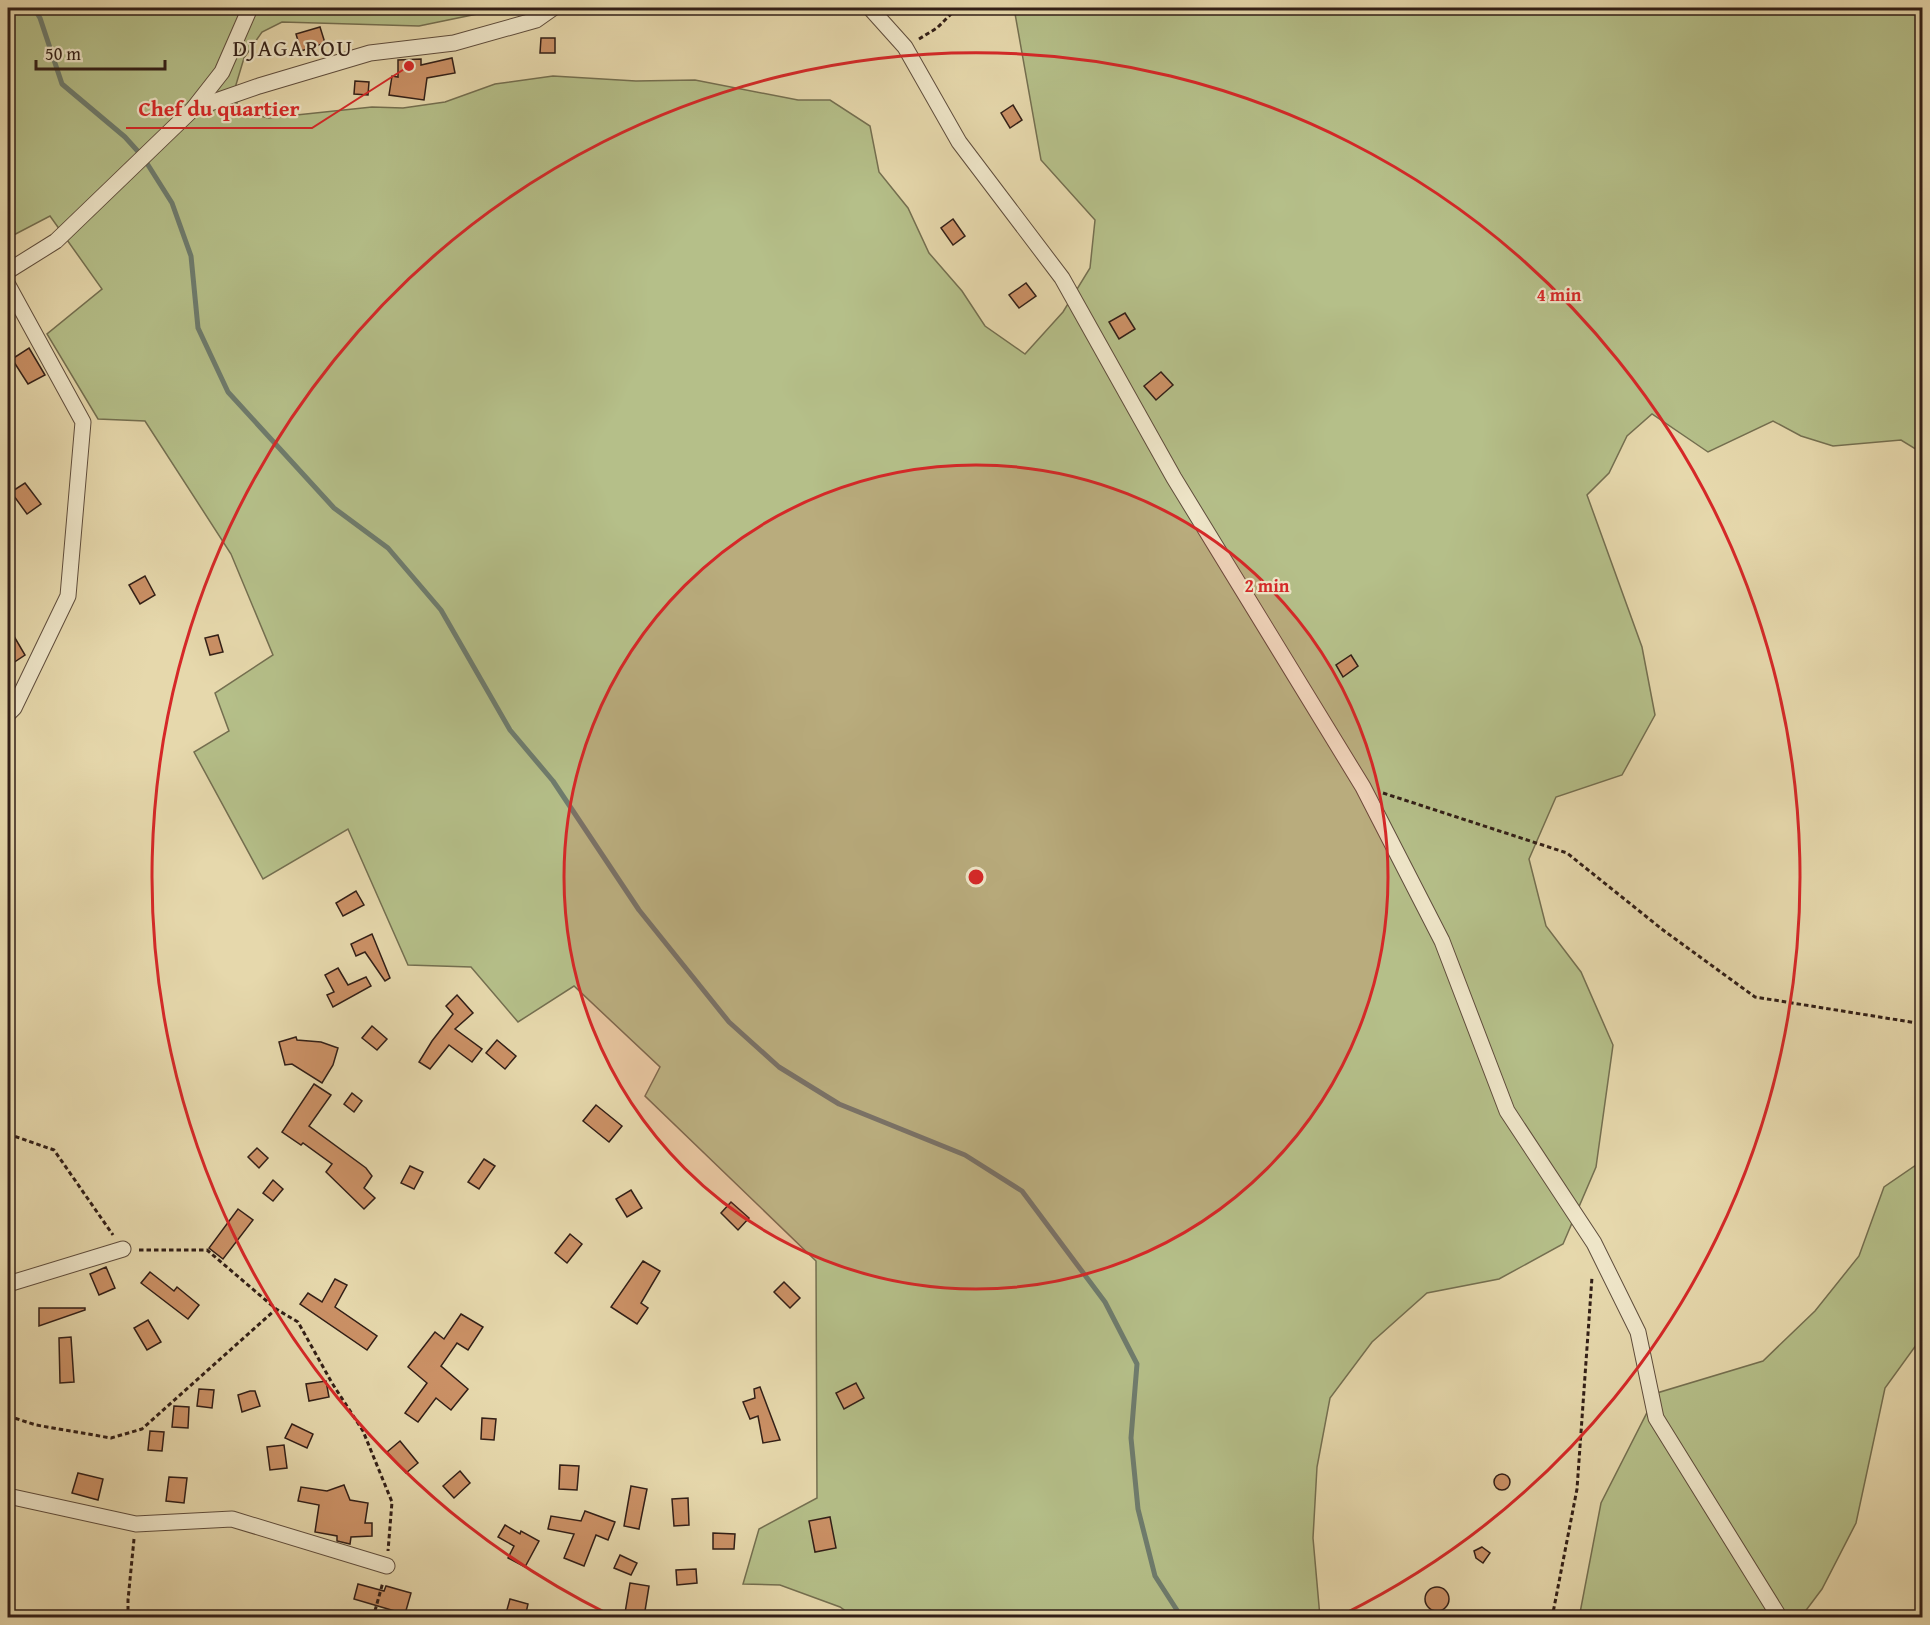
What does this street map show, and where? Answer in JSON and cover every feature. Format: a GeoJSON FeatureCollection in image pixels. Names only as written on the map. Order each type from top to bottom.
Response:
{"type":"FeatureCollection","features":[{"type":"Feature","properties":{"kind":"street"},"geometry":{"type":"LineString","coordinates":[[8,271],[56,241],[193,109],[222,72],[250,8]]}},
{"type":"Feature","properties":{"kind":"street"},"geometry":{"type":"LineString","coordinates":[[193,109],[259,86],[370,53],[454,43],[536,20],[553,8]]}},
{"type":"Feature","properties":{"kind":"street"},"geometry":{"type":"LineString","coordinates":[[870,8],[905,47],[959,142],[1062,278],[1174,478],[1363,787],[1442,940],[1507,1111],[1594,1243],[1638,1332],[1656,1418],[1780,1617]]}},
{"type":"Feature","properties":{"kind":"street"},"geometry":{"type":"LineString","coordinates":[[8,285],[83,422],[68,596],[14,708],[8,714]]}},
{"type":"Feature","properties":{"kind":"street"},"geometry":{"type":"LineString","coordinates":[[8,1284],[123,1249]]}},
{"type":"Feature","properties":{"kind":"street"},"geometry":{"type":"LineString","coordinates":[[8,1496],[136,1524],[232,1519],[387,1566]]}},
{"type":"Feature","properties":{"kind":"path"},"geometry":{"type":"LineString","coordinates":[[905,47],[937,28],[957,8]]}},
{"type":"Feature","properties":{"kind":"path"},"geometry":{"type":"LineString","coordinates":[[1363,787],[1567,853],[1663,930],[1755,997],[1917,1023],[1923,1019]]}},
{"type":"Feature","properties":{"kind":"path"},"geometry":{"type":"LineString","coordinates":[[8,1134],[54,1150],[123,1249],[207,1251],[276,1310],[298,1322],[332,1383],[363,1431],[392,1502],[387,1566],[373,1617]]}},
{"type":"Feature","properties":{"kind":"path"},"geometry":{"type":"LineString","coordinates":[[1552,1617],[1577,1489],[1594,1243]]}},
{"type":"Feature","properties":{"kind":"path"},"geometry":{"type":"LineString","coordinates":[[8,1416],[36,1425],[111,1438],[142,1429],[276,1310]]}},
{"type":"Feature","properties":{"kind":"path"},"geometry":{"type":"LineString","coordinates":[[128,1617],[136,1524]]}},
{"type":"Feature","properties":{"kind":"green space"},"geometry":{"type":"Polygon","coordinates":[[[8,8],[483,8],[477,14],[419,26],[282,22],[262,32],[244,58],[235,88],[238,110],[268,118],[372,107],[403,108],[445,102],[495,84],[553,76],[636,81],[695,80],[798,100],[830,100],[870,126],[879,172],[908,208],[929,253],[962,291],[985,326],[1025,354],[1063,312],[1090,268],[1095,220],[1041,160],[1014,8],[1922,8],[1922,453],[1901,440],[1833,446],[1801,436],[1773,421],[1708,452],[1652,414],[1627,436],[1609,473],[1587,495],[1642,647],[1655,715],[1622,775],[1556,797],[1529,859],[1546,926],[1581,972],[1613,1045],[1596,1167],[1563,1244],[1499,1279],[1427,1293],[1372,1342],[1330,1398],[1317,1467],[1313,1538],[1320,1617],[854,1617],[840,1607],[780,1585],[743,1584],[759,1529],[817,1498],[816,1261],[645,1096],[660,1067],[574,986],[518,1022],[471,967],[408,965],[348,829],[263,879],[194,752],[229,731],[215,693],[273,655],[231,554],[145,421],[98,419],[47,334],[102,289],[50,216],[8,238],[8,8]]]}},
{"type":"Feature","properties":{"kind":"green space"},"geometry":{"type":"Polygon","coordinates":[[[1922,1161],[1922,1337],[1885,1388],[1856,1523],[1822,1589],[1801,1617],[1579,1618],[1601,1503],[1657,1393],[1763,1361],[1815,1311],[1859,1256],[1884,1187],[1922,1161]]]}},
{"type":"Feature","properties":{"kind":"building"},"geometry":{"type":"Polygon","coordinates":[[[320,27],[325,43],[301,51],[296,34],[320,27]]]}},
{"type":"Feature","properties":{"kind":"building"},"geometry":{"type":"Polygon","coordinates":[[[541,38],[555,38],[555,53],[540,53],[541,38]]]}},
{"type":"Feature","properties":{"kind":"building"},"geometry":{"type":"Polygon","coordinates":[[[452,58],[455,73],[427,78],[424,100],[389,95],[392,76],[398,77],[398,60],[421,59],[421,65],[452,58]]]}},
{"type":"Feature","properties":{"kind":"building"},"geometry":{"type":"Polygon","coordinates":[[[355,81],[369,82],[368,95],[354,94],[355,81]]]}},
{"type":"Feature","properties":{"kind":"building"},"geometry":{"type":"Polygon","coordinates":[[[1013,105],[1022,120],[1010,128],[1001,113],[1013,105]]]}},
{"type":"Feature","properties":{"kind":"building"},"geometry":{"type":"Polygon","coordinates":[[[953,219],[965,236],[953,245],[941,228],[953,219]]]}},
{"type":"Feature","properties":{"kind":"building"},"geometry":{"type":"Polygon","coordinates":[[[1026,283],[1036,296],[1019,308],[1009,295],[1026,283]]]}},
{"type":"Feature","properties":{"kind":"building"},"geometry":{"type":"Polygon","coordinates":[[[1125,313],[1135,329],[1119,339],[1109,322],[1125,313]]]}},
{"type":"Feature","properties":{"kind":"building"},"geometry":{"type":"Polygon","coordinates":[[[29,348],[45,375],[28,384],[12,359],[29,348]]]}},
{"type":"Feature","properties":{"kind":"building"},"geometry":{"type":"Polygon","coordinates":[[[1161,372],[1173,385],[1156,400],[1144,386],[1161,372]]]}},
{"type":"Feature","properties":{"kind":"building"},"geometry":{"type":"Polygon","coordinates":[[[25,483],[41,504],[27,514],[11,492],[25,483]]]}},
{"type":"Feature","properties":{"kind":"building"},"geometry":{"type":"Polygon","coordinates":[[[145,576],[155,595],[140,604],[129,585],[145,576]]]}},
{"type":"Feature","properties":{"kind":"building"},"geometry":{"type":"Polygon","coordinates":[[[8,626],[25,655],[13,663],[8,655],[8,626]]]}},
{"type":"Feature","properties":{"kind":"building"},"geometry":{"type":"Polygon","coordinates":[[[218,635],[223,652],[210,655],[205,638],[218,635]]]}},
{"type":"Feature","properties":{"kind":"building"},"geometry":{"type":"Polygon","coordinates":[[[1351,655],[1358,666],[1343,677],[1336,665],[1351,655]]]}},
{"type":"Feature","properties":{"kind":"building"},"geometry":{"type":"Polygon","coordinates":[[[356,891],[364,905],[343,916],[336,903],[356,891]]]}},
{"type":"Feature","properties":{"kind":"building"},"geometry":{"type":"Polygon","coordinates":[[[372,934],[390,978],[385,981],[365,952],[356,956],[351,944],[372,934]]]}},
{"type":"Feature","properties":{"kind":"building"},"geometry":{"type":"Polygon","coordinates":[[[338,968],[348,985],[366,977],[371,986],[333,1007],[327,995],[334,992],[325,975],[338,968]]]}},
{"type":"Feature","properties":{"kind":"building"},"geometry":{"type":"Polygon","coordinates":[[[457,995],[473,1013],[455,1029],[482,1049],[472,1062],[449,1045],[430,1069],[419,1062],[453,1014],[446,1006],[457,995]]]}},
{"type":"Feature","properties":{"kind":"building"},"geometry":{"type":"Polygon","coordinates":[[[372,1026],[387,1039],[377,1050],[362,1038],[372,1026]]]}},
{"type":"Feature","properties":{"kind":"building"},"geometry":{"type":"Polygon","coordinates":[[[296,1037],[297,1040],[321,1042],[338,1048],[333,1065],[322,1083],[292,1064],[285,1065],[279,1042],[296,1037]]]}},
{"type":"Feature","properties":{"kind":"building"},"geometry":{"type":"Polygon","coordinates":[[[497,1040],[516,1056],[505,1069],[486,1053],[497,1040]]]}},
{"type":"Feature","properties":{"kind":"building"},"geometry":{"type":"Polygon","coordinates":[[[314,1084],[331,1095],[309,1126],[366,1168],[372,1176],[364,1188],[375,1198],[364,1209],[326,1172],[332,1164],[303,1143],[301,1145],[282,1132],[314,1084]]]}},
{"type":"Feature","properties":{"kind":"building"},"geometry":{"type":"Polygon","coordinates":[[[352,1093],[362,1101],[354,1112],[344,1104],[352,1093]]]}},
{"type":"Feature","properties":{"kind":"building"},"geometry":{"type":"Polygon","coordinates":[[[596,1105],[622,1126],[609,1142],[583,1121],[596,1105]]]}},
{"type":"Feature","properties":{"kind":"building"},"geometry":{"type":"Polygon","coordinates":[[[257,1148],[268,1158],[259,1168],[248,1157],[257,1148]]]}},
{"type":"Feature","properties":{"kind":"building"},"geometry":{"type":"Polygon","coordinates":[[[484,1159],[495,1166],[479,1189],[468,1182],[484,1159]]]}},
{"type":"Feature","properties":{"kind":"building"},"geometry":{"type":"Polygon","coordinates":[[[410,1166],[423,1172],[414,1189],[401,1183],[410,1166]]]}},
{"type":"Feature","properties":{"kind":"building"},"geometry":{"type":"Polygon","coordinates":[[[273,1180],[283,1189],[273,1201],[263,1193],[273,1180]]]}},
{"type":"Feature","properties":{"kind":"building"},"geometry":{"type":"Polygon","coordinates":[[[631,1190],[642,1208],[627,1217],[616,1199],[631,1190]]]}},
{"type":"Feature","properties":{"kind":"building"},"geometry":{"type":"Polygon","coordinates":[[[731,1202],[749,1218],[738,1230],[721,1213],[731,1202]]]}},
{"type":"Feature","properties":{"kind":"building"},"geometry":{"type":"Polygon","coordinates":[[[238,1209],[253,1220],[223,1259],[209,1248],[238,1209]]]}},
{"type":"Feature","properties":{"kind":"building"},"geometry":{"type":"Polygon","coordinates":[[[570,1234],[582,1244],[567,1263],[555,1253],[570,1234]]]}},
{"type":"Feature","properties":{"kind":"building"},"geometry":{"type":"Polygon","coordinates":[[[643,1261],[660,1271],[641,1303],[648,1308],[637,1324],[611,1307],[643,1261]]]}},
{"type":"Feature","properties":{"kind":"building"},"geometry":{"type":"Polygon","coordinates":[[[106,1267],[115,1288],[99,1295],[90,1274],[106,1267]]]}},
{"type":"Feature","properties":{"kind":"building"},"geometry":{"type":"Polygon","coordinates":[[[150,1272],[174,1291],[177,1287],[199,1305],[188,1319],[141,1283],[150,1272]]]}},
{"type":"Feature","properties":{"kind":"building"},"geometry":{"type":"Polygon","coordinates":[[[335,1279],[347,1285],[335,1307],[377,1336],[367,1350],[300,1304],[308,1293],[322,1302],[335,1279]]]}},
{"type":"Feature","properties":{"kind":"building"},"geometry":{"type":"Polygon","coordinates":[[[784,1282],[800,1298],[790,1308],[774,1292],[784,1282]]]}},
{"type":"Feature","properties":{"kind":"building"},"geometry":{"type":"Polygon","coordinates":[[[39,1308],[85,1308],[85,1310],[39,1326],[39,1308]]]}},
{"type":"Feature","properties":{"kind":"building"},"geometry":{"type":"Polygon","coordinates":[[[461,1314],[483,1327],[468,1350],[457,1343],[441,1366],[468,1389],[451,1410],[436,1398],[418,1422],[405,1413],[427,1383],[408,1367],[435,1332],[444,1339],[461,1314]]]}},
{"type":"Feature","properties":{"kind":"building"},"geometry":{"type":"Polygon","coordinates":[[[148,1320],[161,1342],[147,1350],[134,1328],[148,1320]]]}},
{"type":"Feature","properties":{"kind":"building"},"geometry":{"type":"Polygon","coordinates":[[[71,1337],[74,1382],[60,1383],[59,1338],[71,1337]]]}},
{"type":"Feature","properties":{"kind":"building"},"geometry":{"type":"Polygon","coordinates":[[[326,1381],[329,1397],[309,1401],[306,1384],[326,1381]]]}},
{"type":"Feature","properties":{"kind":"building"},"geometry":{"type":"Polygon","coordinates":[[[856,1383],[864,1398],[844,1409],[836,1393],[856,1383]]]}},
{"type":"Feature","properties":{"kind":"building"},"geometry":{"type":"Polygon","coordinates":[[[760,1387],[780,1440],[763,1443],[758,1416],[750,1419],[743,1402],[755,1398],[754,1389],[760,1387]]]}},
{"type":"Feature","properties":{"kind":"building"},"geometry":{"type":"Polygon","coordinates":[[[199,1389],[214,1390],[212,1408],[197,1406],[199,1389]]]}},
{"type":"Feature","properties":{"kind":"building"},"geometry":{"type":"Polygon","coordinates":[[[255,1391],[260,1406],[242,1412],[238,1395],[255,1391]]]}},
{"type":"Feature","properties":{"kind":"building"},"geometry":{"type":"Polygon","coordinates":[[[174,1406],[189,1407],[188,1428],[172,1427],[174,1406]]]}},
{"type":"Feature","properties":{"kind":"building"},"geometry":{"type":"Polygon","coordinates":[[[482,1418],[496,1419],[494,1440],[481,1439],[482,1418]]]}},
{"type":"Feature","properties":{"kind":"building"},"geometry":{"type":"Polygon","coordinates":[[[292,1424],[313,1434],[307,1448],[285,1438],[292,1424]]]}},
{"type":"Feature","properties":{"kind":"building"},"geometry":{"type":"Polygon","coordinates":[[[150,1431],[164,1432],[162,1451],[148,1450],[150,1431]]]}},
{"type":"Feature","properties":{"kind":"building"},"geometry":{"type":"Polygon","coordinates":[[[400,1441],[418,1463],[406,1473],[387,1452],[400,1441]]]}},
{"type":"Feature","properties":{"kind":"building"},"geometry":{"type":"Polygon","coordinates":[[[284,1445],[287,1468],[270,1470],[267,1447],[284,1445]]]}},
{"type":"Feature","properties":{"kind":"building"},"geometry":{"type":"Polygon","coordinates":[[[560,1465],[579,1466],[577,1490],[559,1489],[560,1465]]]}},
{"type":"Feature","properties":{"kind":"building"},"geometry":{"type":"Polygon","coordinates":[[[460,1471],[470,1483],[454,1498],[443,1486],[460,1471]]]}},
{"type":"Feature","properties":{"kind":"building"},"geometry":{"type":"Polygon","coordinates":[[[78,1473],[103,1479],[98,1500],[72,1493],[78,1473]]]}},
{"type":"Feature","properties":{"kind":"building"},"geometry":{"type":"Polygon","coordinates":[[[1499,1474],[1505,1474],[1510,1482],[1508,1488],[1499,1490],[1494,1485],[1494,1479],[1499,1474]]]}},
{"type":"Feature","properties":{"kind":"building"},"geometry":{"type":"Polygon","coordinates":[[[169,1477],[187,1478],[184,1503],[166,1501],[169,1477]]]}},
{"type":"Feature","properties":{"kind":"building"},"geometry":{"type":"Polygon","coordinates":[[[344,1485],[350,1500],[368,1503],[365,1523],[372,1523],[372,1536],[351,1537],[350,1544],[337,1541],[337,1536],[315,1532],[319,1505],[298,1501],[301,1487],[327,1491],[344,1485]]]}},
{"type":"Feature","properties":{"kind":"building"},"geometry":{"type":"Polygon","coordinates":[[[631,1486],[647,1489],[639,1529],[624,1526],[631,1486]]]}},
{"type":"Feature","properties":{"kind":"building"},"geometry":{"type":"Polygon","coordinates":[[[688,1498],[689,1525],[674,1526],[672,1499],[688,1498]]]}},
{"type":"Feature","properties":{"kind":"building"},"geometry":{"type":"Polygon","coordinates":[[[585,1511],[615,1522],[608,1540],[596,1535],[584,1566],[564,1558],[574,1534],[548,1529],[551,1516],[581,1521],[585,1511]]]}},
{"type":"Feature","properties":{"kind":"building"},"geometry":{"type":"Polygon","coordinates":[[[830,1517],[836,1548],[815,1552],[809,1521],[830,1517]]]}},
{"type":"Feature","properties":{"kind":"building"},"geometry":{"type":"Polygon","coordinates":[[[505,1525],[539,1541],[525,1567],[508,1558],[514,1546],[498,1537],[505,1525]]]}},
{"type":"Feature","properties":{"kind":"building"},"geometry":{"type":"Polygon","coordinates":[[[713,1533],[735,1534],[734,1549],[713,1549],[713,1533]]]}},
{"type":"Feature","properties":{"kind":"building"},"geometry":{"type":"Polygon","coordinates":[[[1482,1547],[1490,1553],[1483,1563],[1476,1558],[1474,1551],[1482,1547]]]}},
{"type":"Feature","properties":{"kind":"building"},"geometry":{"type":"Polygon","coordinates":[[[620,1555],[637,1563],[631,1575],[614,1568],[620,1555]]]}},
{"type":"Feature","properties":{"kind":"building"},"geometry":{"type":"Polygon","coordinates":[[[696,1569],[697,1583],[677,1585],[676,1570],[696,1569]]]}},
{"type":"Feature","properties":{"kind":"building"},"geometry":{"type":"Polygon","coordinates":[[[630,1583],[649,1586],[644,1617],[625,1613],[630,1583]]]}},
{"type":"Feature","properties":{"kind":"building"},"geometry":{"type":"Polygon","coordinates":[[[358,1584],[384,1591],[386,1586],[411,1593],[405,1614],[354,1599],[358,1584]]]}},
{"type":"Feature","properties":{"kind":"building"},"geometry":{"type":"Polygon","coordinates":[[[1437,1587],[1442,1588],[1448,1594],[1448,1604],[1442,1610],[1437,1611],[1432,1610],[1426,1604],[1425,1599],[1426,1594],[1432,1588],[1437,1587]]]}},
{"type":"Feature","properties":{"kind":"building"},"geometry":{"type":"Polygon","coordinates":[[[510,1599],[528,1604],[525,1617],[505,1617],[510,1599]]]}},
{"type":"Feature","properties":{"kind":"waterway"},"geometry":{"type":"LineString","coordinates":[[34,8],[40,18],[62,84],[125,137],[143,157],[172,203],[191,256],[198,328],[228,392],[334,508],[388,548],[441,610],[510,730],[553,781],[639,910],[729,1022],[779,1067],[839,1104],[965,1155],[1022,1191],[1105,1302],[1137,1364],[1131,1438],[1138,1509],[1155,1576],[1182,1618]]}},
{"type":"Feature","properties":{"kind":"place","name":"Chef du quartier"},"geometry":{"type":"Point","coordinates":[409,66]}},
{"type":"Feature","properties":{"kind":"district","name":"DJAGAROU"},"geometry":{"type":"Point","coordinates":[293,47]}}]}
